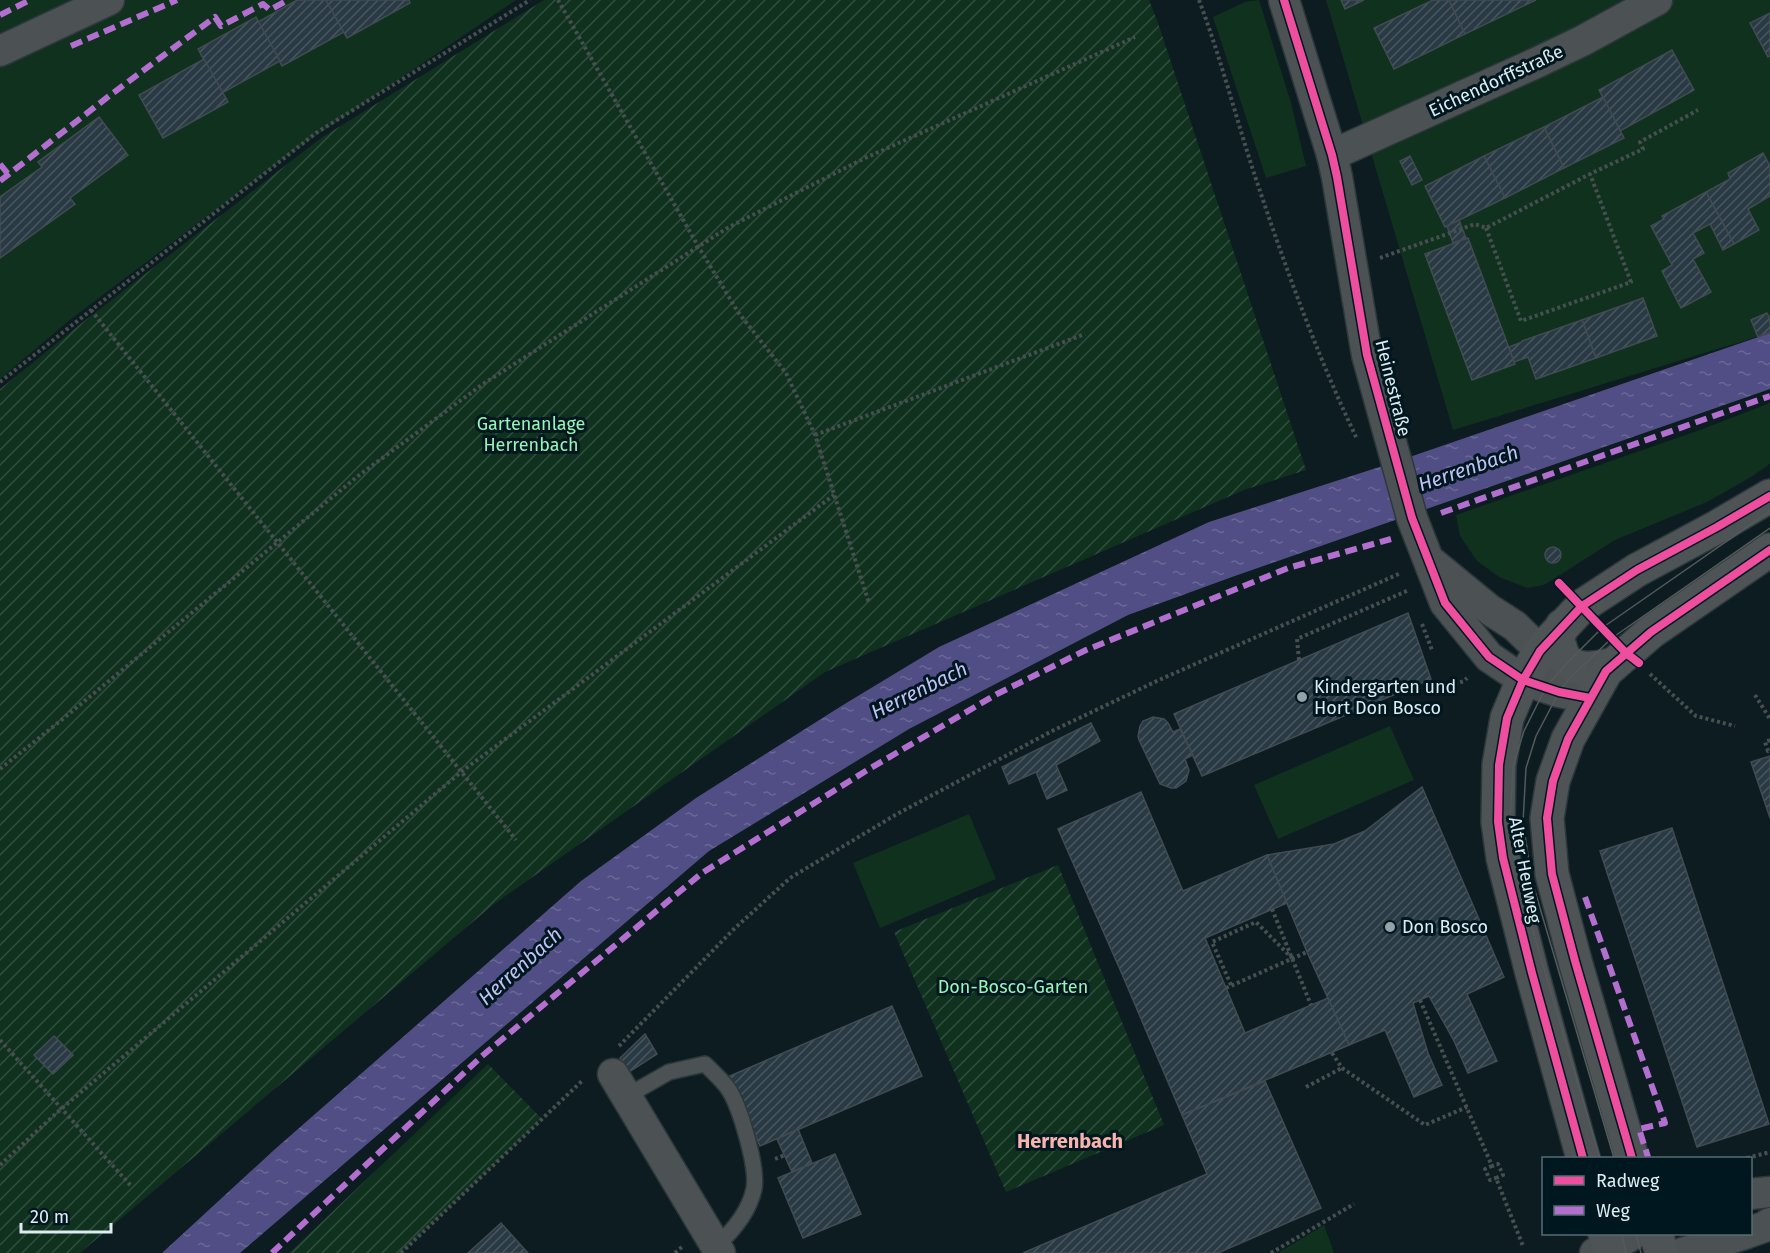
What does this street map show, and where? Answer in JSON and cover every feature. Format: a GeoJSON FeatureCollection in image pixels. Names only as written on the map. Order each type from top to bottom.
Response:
{"type":"FeatureCollection","features":[{"type":"Feature","properties":{"kind":"street"},"geometry":{"type":"LineString","coordinates":[[0,51],[109,0]]}},
{"type":"Feature","properties":{"kind":"street","name":"Heinestraße"},"geometry":{"type":"LineString","coordinates":[[1284,0],[1332,155],[1368,355],[1412,518],[1416,566],[1469,635],[1489,657],[1523,680],[1559,692],[1590,698]]}},
{"type":"Feature","properties":{"kind":"street","name":"Eichendorffstraße"},"geometry":{"type":"LineString","coordinates":[[1332,155],[1536,63],[1657,0]]}},
{"type":"Feature","properties":{"kind":"street","name":"Alter Heuweg"},"geometry":{"type":"LineString","coordinates":[[1583,1157],[1503,858],[1498,822],[1499,765],[1507,718],[1523,680],[1540,651],[1582,606],[1606,588],[1770,496]]}},
{"type":"Feature","properties":{"kind":"street","name":"Alter Heuweg"},"geometry":{"type":"LineString","coordinates":[[1632,1157],[1552,874],[1547,818],[1553,780],[1566,745],[1606,671],[1651,632],[1770,550]]}},
{"type":"Feature","properties":{"kind":"street","name":"Heinestraße"},"geometry":{"type":"LineString","coordinates":[[1416,566],[1515,626],[1590,698]]}},
{"type":"Feature","properties":{"kind":"street"},"geometry":{"type":"LineString","coordinates":[[1563,626],[1558,640],[1562,655],[1568,662],[1580,668],[1597,668],[1614,664]]}},
{"type":"Feature","properties":{"kind":"street"},"geometry":{"type":"LineString","coordinates":[[610,1074],[718,1249]]}},
{"type":"Feature","properties":{"kind":"street"},"geometry":{"type":"LineString","coordinates":[[1752,1194],[1770,1192]]}},
{"type":"Feature","properties":{"kind":"street"},"geometry":{"type":"LineString","coordinates":[[1752,1231],[1770,1223]]}},
{"type":"Feature","properties":{"kind":"street"},"geometry":{"type":"LineString","coordinates":[[1657,1235],[1662,1253]]}},
{"type":"Feature","properties":{"kind":"street"},"geometry":{"type":"LineString","coordinates":[[1682,1253],[1739,1235]]}},
{"type":"Feature","properties":{"kind":"lane"},"geometry":{"type":"LineString","coordinates":[[610,1074],[669,1072],[705,1064],[728,1088],[747,1132],[754,1187],[747,1210],[718,1249]]}},
{"type":"Feature","properties":{"kind":"path"},"geometry":{"type":"LineString","coordinates":[[0,382],[316,133],[530,0]]}},
{"type":"Feature","properties":{"kind":"path"},"geometry":{"type":"LineString","coordinates":[[558,0],[738,312],[786,373],[815,435],[869,603]]}},
{"type":"Feature","properties":{"kind":"path"},"geometry":{"type":"LineString","coordinates":[[1199,0],[1253,171],[1291,279],[1341,407],[1360,446]]}},
{"type":"Feature","properties":{"kind":"path"},"geometry":{"type":"LineString","coordinates":[[0,768],[358,476],[483,384],[729,227],[863,159],[1135,37]]}},
{"type":"Feature","properties":{"kind":"path"},"geometry":{"type":"LineString","coordinates":[[1353,266],[1376,260],[1475,224],[1486,228],[1590,174],[1643,150],[1640,142],[1698,110]]}},
{"type":"Feature","properties":{"kind":"path"},"geometry":{"type":"LineString","coordinates":[[1486,228],[1521,321],[1631,282],[1590,174]]}},
{"type":"Feature","properties":{"kind":"path"},"geometry":{"type":"LineString","coordinates":[[91,310],[516,840]]}},
{"type":"Feature","properties":{"kind":"path"},"geometry":{"type":"LineString","coordinates":[[815,435],[1085,334]]}},
{"type":"Feature","properties":{"kind":"path"},"geometry":{"type":"LineString","coordinates":[[0,1165],[62,1109],[461,772],[834,495]]}},
{"type":"Feature","properties":{"kind":"path"},"geometry":{"type":"LineString","coordinates":[[401,1253],[610,1074],[734,929],[790,878],[897,814],[1054,730],[1159,680],[1416,566]]}},
{"type":"Feature","properties":{"kind":"path"},"geometry":{"type":"LineString","coordinates":[[1299,660],[1298,639],[1409,590]]}},
{"type":"Feature","properties":{"kind":"path"},"geometry":{"type":"LineString","coordinates":[[1647,671],[1696,716],[1735,726]]}},
{"type":"Feature","properties":{"kind":"path"},"geometry":{"type":"LineString","coordinates":[[1755,695],[1770,719]]}},
{"type":"Feature","properties":{"kind":"path"},"geometry":{"type":"LineString","coordinates":[[1770,740],[1765,742],[1768,751],[1770,750]]}},
{"type":"Feature","properties":{"kind":"path"},"geometry":{"type":"LineString","coordinates":[[1272,909],[1311,1005]]}},
{"type":"Feature","properties":{"kind":"path"},"geometry":{"type":"LineString","coordinates":[[1231,985],[1212,942],[1256,922],[1292,958]]}},
{"type":"Feature","properties":{"kind":"path"},"geometry":{"type":"LineString","coordinates":[[1226,988],[1307,952]]}},
{"type":"Feature","properties":{"kind":"path"},"geometry":{"type":"LineString","coordinates":[[1420,1000],[1492,1166]]}},
{"type":"Feature","properties":{"kind":"path"},"geometry":{"type":"LineString","coordinates":[[0,1040],[131,1186]]}},
{"type":"Feature","properties":{"kind":"path"},"geometry":{"type":"LineString","coordinates":[[1332,1053],[1342,1068],[1425,1125],[1467,1107]]}},
{"type":"Feature","properties":{"kind":"path"},"geometry":{"type":"LineString","coordinates":[[1306,1087],[1342,1068]]}},
{"type":"Feature","properties":{"kind":"path"},"geometry":{"type":"LineString","coordinates":[[1750,1157],[1770,1152]]}},
{"type":"Feature","properties":{"kind":"path"},"geometry":{"type":"LineString","coordinates":[[1498,1164],[1503,1175],[1496,1178],[1490,1180],[1485,1169],[1498,1164]]}},
{"type":"Feature","properties":{"kind":"path"},"geometry":{"type":"LineString","coordinates":[[1496,1178],[1523,1246]]}},
{"type":"Feature","properties":{"kind":"path"},"geometry":{"type":"LineString","coordinates":[[1271,1253],[1354,1204]]}},
{"type":"Feature","properties":{"kind":"green space"},"geometry":{"type":"Polygon","coordinates":[[[0,0],[516,0],[295,150],[71,319],[0,379],[0,0]]]}},
{"type":"Feature","properties":{"kind":"green space","name":"Gartenanlage Herrenbach"},"geometry":{"type":"Polygon","coordinates":[[[544,0],[1149,0],[1306,470],[1244,490],[825,672],[494,904],[80,1253],[0,1253],[0,389],[321,138],[544,0]]]}},
{"type":"Feature","properties":{"kind":"green space"},"geometry":{"type":"Polygon","coordinates":[[[1259,0],[1291,103],[1306,166],[1266,178],[1213,17],[1245,2],[1259,0]]]}},
{"type":"Feature","properties":{"kind":"green space"},"geometry":{"type":"Polygon","coordinates":[[[1326,0],[1770,0],[1770,333],[1453,430],[1326,0]]]}},
{"type":"Feature","properties":{"kind":"green space"},"geometry":{"type":"Polygon","coordinates":[[[1770,403],[1770,464],[1707,502],[1615,540],[1544,585],[1527,588],[1499,577],[1477,561],[1460,536],[1456,515],[1700,430],[1770,403]]]}},
{"type":"Feature","properties":{"kind":"green space"},"geometry":{"type":"Polygon","coordinates":[[[1390,726],[1414,780],[1278,839],[1254,785],[1390,726]]]}},
{"type":"Feature","properties":{"kind":"green space"},"geometry":{"type":"Polygon","coordinates":[[[969,814],[996,879],[880,928],[853,863],[969,814]]]}},
{"type":"Feature","properties":{"kind":"green space","name":"Don-Bosco-Garten"},"geometry":{"type":"Polygon","coordinates":[[[1058,865],[1164,1125],[1006,1192],[894,932],[1058,865]]]}},
{"type":"Feature","properties":{"kind":"green space"},"geometry":{"type":"Polygon","coordinates":[[[488,1064],[542,1119],[401,1253],[289,1253],[488,1064]]]}},
{"type":"Feature","properties":{"kind":"green space"},"geometry":{"type":"Polygon","coordinates":[[[1324,1225],[1334,1253],[1278,1253],[1324,1225]]]}},
{"type":"Feature","properties":{"kind":"water"},"geometry":{"type":"Polygon","coordinates":[[[1770,333],[1770,389],[1128,615],[909,729],[709,851],[240,1253],[162,1253],[274,1150],[581,881],[696,798],[939,647],[1209,522],[1398,461],[1770,333]]]}},
{"type":"Feature","properties":{"kind":"building"},"geometry":{"type":"Polygon","coordinates":[[[297,0],[326,0],[344,32],[282,66],[258,22],[297,0]]]}},
{"type":"Feature","properties":{"kind":"building"},"geometry":{"type":"Polygon","coordinates":[[[326,0],[409,0],[410,3],[347,38],[326,0]]]}},
{"type":"Feature","properties":{"kind":"building"},"geometry":{"type":"Polygon","coordinates":[[[1341,0],[1364,0],[1345,9],[1341,0]]]}},
{"type":"Feature","properties":{"kind":"building"},"geometry":{"type":"Polygon","coordinates":[[[1433,0],[1449,0],[1465,34],[1394,69],[1374,28],[1433,0]]]}},
{"type":"Feature","properties":{"kind":"building"},"geometry":{"type":"Polygon","coordinates":[[[1449,0],[1536,0],[1465,34],[1449,0]]]}},
{"type":"Feature","properties":{"kind":"building"},"geometry":{"type":"Polygon","coordinates":[[[1770,13],[1770,56],[1768,57],[1750,23],[1770,13]]]}},
{"type":"Feature","properties":{"kind":"building"},"geometry":{"type":"Polygon","coordinates":[[[256,17],[280,61],[222,93],[198,49],[256,17]]]}},
{"type":"Feature","properties":{"kind":"building"},"geometry":{"type":"Polygon","coordinates":[[[1672,50],[1694,90],[1620,131],[1599,90],[1672,50]]]}},
{"type":"Feature","properties":{"kind":"building"},"geometry":{"type":"Polygon","coordinates":[[[204,59],[228,102],[163,138],[139,95],[204,59]]]}},
{"type":"Feature","properties":{"kind":"building"},"geometry":{"type":"Polygon","coordinates":[[[1603,97],[1624,138],[1564,168],[1544,127],[1603,97]]]}},
{"type":"Feature","properties":{"kind":"building"},"geometry":{"type":"Polygon","coordinates":[[[99,117],[128,155],[70,198],[75,204],[0,258],[0,197],[42,167],[38,162],[99,117]]]}},
{"type":"Feature","properties":{"kind":"building"},"geometry":{"type":"Polygon","coordinates":[[[1544,127],[1564,168],[1505,198],[1484,156],[1544,127]]]}},
{"type":"Feature","properties":{"kind":"building"},"geometry":{"type":"Polygon","coordinates":[[[1763,153],[1770,166],[1770,196],[1748,209],[1759,230],[1734,244],[1706,192],[1730,179],[1728,173],[1763,153]]]}},
{"type":"Feature","properties":{"kind":"building"},"geometry":{"type":"Polygon","coordinates":[[[1410,156],[1422,180],[1412,185],[1400,161],[1410,156]]]}},
{"type":"Feature","properties":{"kind":"building"},"geometry":{"type":"Polygon","coordinates":[[[1484,156],[1505,198],[1445,227],[1425,186],[1484,156]]]}},
{"type":"Feature","properties":{"kind":"building"},"geometry":{"type":"Polygon","coordinates":[[[1706,192],[1734,244],[1723,250],[1710,224],[1693,233],[1704,253],[1693,259],[1711,292],[1681,308],[1662,271],[1672,265],[1651,226],[1664,219],[1662,216],[1706,192]]]}},
{"type":"Feature","properties":{"kind":"building"},"geometry":{"type":"Polygon","coordinates":[[[1459,220],[1466,238],[1453,243],[1447,226],[1459,220]]]}},
{"type":"Feature","properties":{"kind":"building"},"geometry":{"type":"Polygon","coordinates":[[[1468,238],[1515,364],[1472,380],[1425,254],[1468,238]]]}},
{"type":"Feature","properties":{"kind":"building"},"geometry":{"type":"Polygon","coordinates":[[[1643,298],[1657,336],[1596,358],[1582,320],[1643,298]]]}},
{"type":"Feature","properties":{"kind":"building"},"geometry":{"type":"Polygon","coordinates":[[[1767,313],[1770,319],[1770,332],[1758,337],[1751,320],[1767,313]]]}},
{"type":"Feature","properties":{"kind":"building"},"geometry":{"type":"Polygon","coordinates":[[[1582,320],[1596,358],[1536,379],[1528,357],[1514,362],[1509,347],[1582,320]]]}},
{"type":"Feature","properties":{"kind":"building"},"geometry":{"type":"Polygon","coordinates":[[[1553,547],[1559,549],[1561,555],[1559,561],[1553,563],[1547,561],[1545,555],[1547,549],[1553,547]]]}},
{"type":"Feature","properties":{"kind":"building","name":"Kindergarten und Hort Don Bosco"},"geometry":{"type":"Polygon","coordinates":[[[1408,613],[1431,679],[1202,776],[1174,714],[1408,613]]]}},
{"type":"Feature","properties":{"kind":"building"},"geometry":{"type":"Polygon","coordinates":[[[1153,717],[1164,719],[1173,732],[1180,729],[1193,755],[1185,759],[1189,770],[1186,781],[1176,788],[1160,784],[1139,740],[1140,726],[1143,721],[1153,717]]]}},
{"type":"Feature","properties":{"kind":"building"},"geometry":{"type":"Polygon","coordinates":[[[1091,723],[1100,741],[1056,765],[1067,790],[1047,799],[1036,772],[1009,784],[1002,767],[1091,723]]]}},
{"type":"Feature","properties":{"kind":"building"},"geometry":{"type":"Polygon","coordinates":[[[1770,756],[1770,818],[1751,762],[1770,756]]]}},
{"type":"Feature","properties":{"kind":"building","name":"Don Bosco"},"geometry":{"type":"Polygon","coordinates":[[[1422,787],[1504,977],[1467,994],[1497,1061],[1468,1073],[1454,1041],[1429,996],[1413,1003],[1428,1053],[1442,1085],[1414,1097],[1385,1030],[1349,1045],[1267,855],[1334,844],[1365,831],[1422,787]]]}},
{"type":"Feature","properties":{"kind":"building"},"geometry":{"type":"Polygon","coordinates":[[[1141,792],[1183,891],[1267,855],[1287,903],[1205,938],[1245,1033],[1328,998],[1349,1045],[1182,1115],[1058,829],[1141,792]]]}},
{"type":"Feature","properties":{"kind":"building"},"geometry":{"type":"Polygon","coordinates":[[[1672,828],[1769,1124],[1697,1147],[1600,851],[1672,828]]]}},
{"type":"Feature","properties":{"kind":"building"},"geometry":{"type":"Polygon","coordinates":[[[892,1006],[922,1076],[760,1146],[730,1076],[892,1006]]]}},
{"type":"Feature","properties":{"kind":"building"},"geometry":{"type":"Polygon","coordinates":[[[645,1034],[657,1054],[629,1072],[620,1058],[645,1034]]]}},
{"type":"Feature","properties":{"kind":"building"},"geometry":{"type":"Polygon","coordinates":[[[54,1036],[73,1055],[53,1074],[34,1055],[54,1036]]]}},
{"type":"Feature","properties":{"kind":"building"},"geometry":{"type":"Polygon","coordinates":[[[1265,1081],[1321,1208],[1218,1253],[1023,1253],[1207,1174],[1182,1115],[1265,1081]]]}},
{"type":"Feature","properties":{"kind":"building"},"geometry":{"type":"Polygon","coordinates":[[[798,1129],[812,1163],[792,1172],[777,1139],[798,1129]]]}},
{"type":"Feature","properties":{"kind":"building"},"geometry":{"type":"Polygon","coordinates":[[[835,1154],[861,1214],[803,1238],[778,1178],[835,1154]]]}},
{"type":"Feature","properties":{"kind":"building"},"geometry":{"type":"Polygon","coordinates":[[[501,1223],[528,1253],[468,1253],[501,1223]]]}},
{"type":"Feature","properties":{"kind":"tram line"},"geometry":{"type":"LineString","coordinates":[[1600,1157],[1519,884],[1510,823],[1513,766],[1524,731],[1546,687],[1602,628],[1770,511]]}},
{"type":"Feature","properties":{"kind":"tram line"},"geometry":{"type":"LineString","coordinates":[[1614,1157],[1532,881],[1523,822],[1526,768],[1536,736],[1559,692],[1570,678],[1612,638],[1770,528]]}},
{"type":"Feature","properties":{"kind":"tram line"},"geometry":{"type":"LineString","coordinates":[[1622,1235],[1626,1253]]}},
{"type":"Feature","properties":{"kind":"tram line"},"geometry":{"type":"LineString","coordinates":[[1636,1235],[1641,1253]]}},
{"type":"Feature","properties":{"kind":"marked path"},"geometry":{"type":"LineString","coordinates":[[0,15],[30,0]]}},
{"type":"Feature","properties":{"kind":"marked path"},"geometry":{"type":"LineString","coordinates":[[71,46],[177,0]]}},
{"type":"Feature","properties":{"kind":"marked path"},"geometry":{"type":"LineString","coordinates":[[0,181],[215,17],[221,26],[263,4],[270,10],[288,0]]}},
{"type":"Feature","properties":{"kind":"marked path"},"geometry":{"type":"LineString","coordinates":[[0,164],[8,174]]}},
{"type":"Feature","properties":{"kind":"marked path"},"geometry":{"type":"LineString","coordinates":[[1441,513],[1770,396]]}},
{"type":"Feature","properties":{"kind":"marked path"},"geometry":{"type":"LineString","coordinates":[[272,1253],[482,1056],[702,873],[869,769],[997,694],[1086,650],[1288,568],[1391,539]]}},
{"type":"Feature","properties":{"kind":"marked path"},"geometry":{"type":"LineString","coordinates":[[1585,897],[1665,1123],[1639,1129],[1648,1157]]}},
{"type":"Feature","properties":{"kind":"cycle path"},"geometry":{"type":"LineString","coordinates":[[1284,0],[1332,155],[1367,355],[1412,518],[1445,603],[1489,657],[1523,680],[1559,692],[1590,698]]}},
{"type":"Feature","properties":{"kind":"cycle path"},"geometry":{"type":"LineString","coordinates":[[1583,1157],[1503,858],[1498,822],[1499,765],[1507,718],[1523,680],[1540,651],[1582,606],[1637,570],[1770,496]]}},
{"type":"Feature","properties":{"kind":"cycle path"},"geometry":{"type":"LineString","coordinates":[[1632,1157],[1552,874],[1547,818],[1553,781],[1568,739],[1606,671],[1651,632],[1770,550]]}},
{"type":"Feature","properties":{"kind":"cycle path"},"geometry":{"type":"LineString","coordinates":[[1559,583],[1626,653],[1639,663]]}},
{"type":"Feature","properties":{"kind":"place","name":"Kindergarten und Hort Don Bosco"},"geometry":{"type":"Point","coordinates":[1302,697]}},
{"type":"Feature","properties":{"kind":"place","name":"Don Bosco"},"geometry":{"type":"Point","coordinates":[1390,927]}},
{"type":"Feature","properties":{"kind":"district","name":"Herrenbach"},"geometry":{"type":"Point","coordinates":[1070,1141]}}]}
